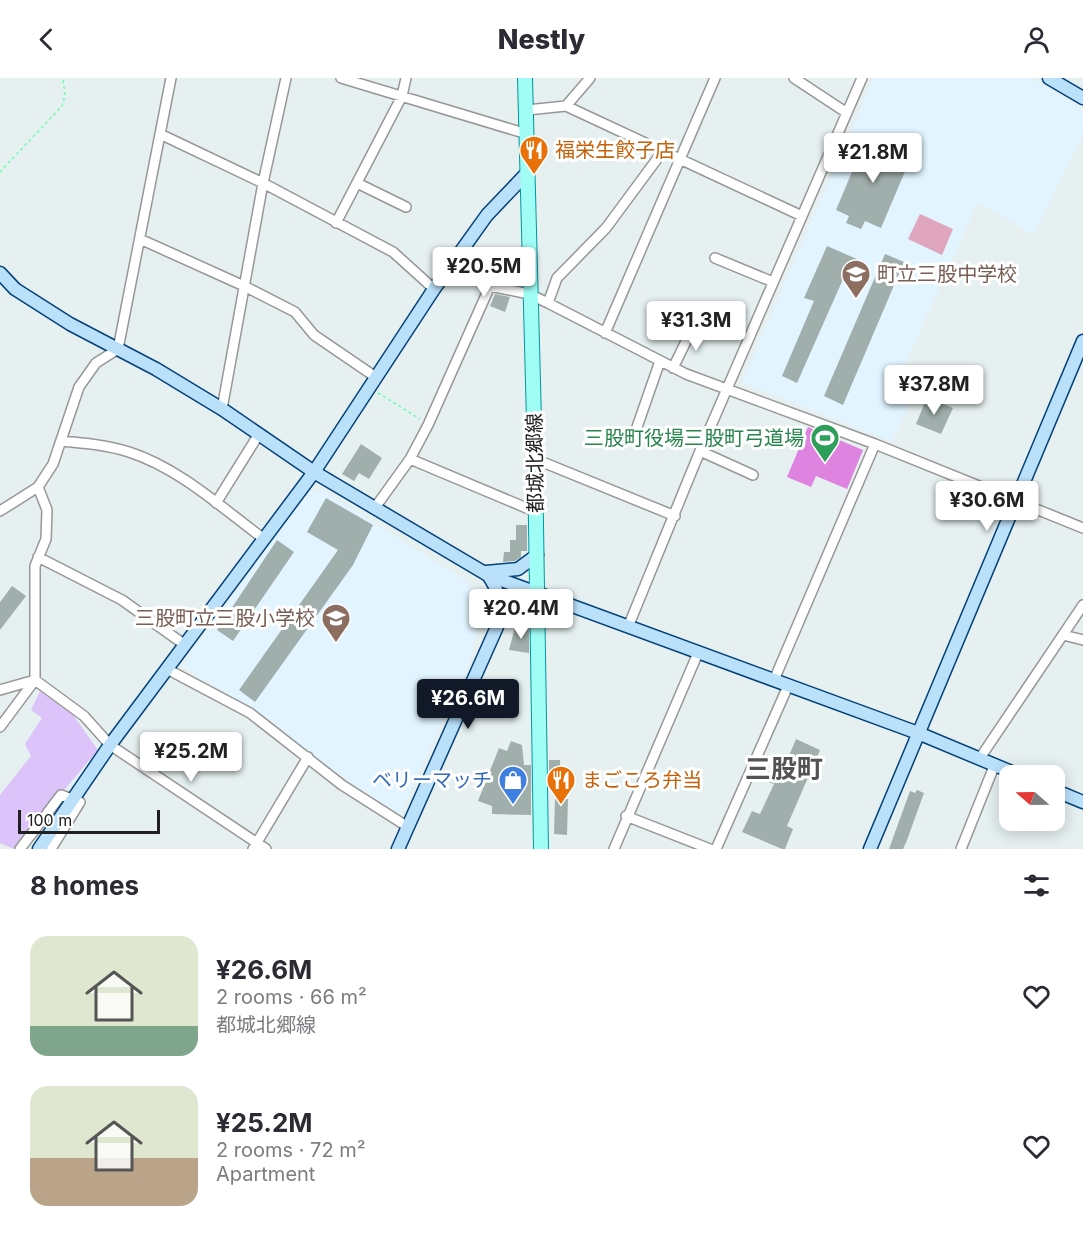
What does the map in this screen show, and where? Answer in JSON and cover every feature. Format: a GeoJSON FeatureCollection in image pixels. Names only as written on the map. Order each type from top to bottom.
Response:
{"type":"FeatureCollection","features":[{"type":"Feature","properties":{"kind":"main road","name":"都城北郷線"},"geometry":{"type":"LineString","coordinates":[[525,78],[537,555],[531,591],[541,849]]}},
{"type":"Feature","properties":{"kind":"street"},"geometry":{"type":"LineString","coordinates":[[0,511],[38,487],[53,464],[79,387],[96,363],[118,349],[171,78]]}},
{"type":"Feature","properties":{"kind":"street"},"geometry":{"type":"LineString","coordinates":[[222,409],[263,183],[286,78]]}},
{"type":"Feature","properties":{"kind":"street"},"geometry":{"type":"LineString","coordinates":[[341,78],[527,134]]}},
{"type":"Feature","properties":{"kind":"street"},"geometry":{"type":"LineString","coordinates":[[336,223],[402,96],[406,78]]}},
{"type":"Feature","properties":{"kind":"street"},"geometry":{"type":"LineString","coordinates":[[566,106],[590,78]]}},
{"type":"Feature","properties":{"kind":"street"},"geometry":{"type":"LineString","coordinates":[[605,333],[715,78]]}},
{"type":"Feature","properties":{"kind":"street"},"geometry":{"type":"LineString","coordinates":[[794,78],[846,113]]}},
{"type":"Feature","properties":{"kind":"street"},"geometry":{"type":"LineString","coordinates":[[628,627],[700,451],[862,78]]}},
{"type":"Feature","properties":{"kind":"street"},"geometry":{"type":"LineString","coordinates":[[1049,78],[1083,98]]}},
{"type":"Feature","properties":{"kind":"street"},"geometry":{"type":"LineString","coordinates":[[527,110],[566,106],[802,216]]}},
{"type":"Feature","properties":{"kind":"street"},"geometry":{"type":"LineString","coordinates":[[160,134],[263,183],[393,252],[434,289]]}},
{"type":"Feature","properties":{"kind":"street"},"geometry":{"type":"LineString","coordinates":[[548,303],[557,278],[606,228],[663,151]]}},
{"type":"Feature","properties":{"kind":"street"},"geometry":{"type":"LineString","coordinates":[[39,849],[110,746],[314,472],[434,289],[487,215],[528,172]]}},
{"type":"Feature","properties":{"kind":"street"},"geometry":{"type":"LineString","coordinates":[[357,183],[406,207]]}},
{"type":"Feature","properties":{"kind":"street"},"geometry":{"type":"LineString","coordinates":[[140,239],[295,312],[314,335],[373,383]]}},
{"type":"Feature","properties":{"kind":"street"},"geometry":{"type":"LineString","coordinates":[[715,258],[773,282]]}},
{"type":"Feature","properties":{"kind":"street"},"geometry":{"type":"LineString","coordinates":[[455,262],[490,286],[530,294],[673,368],[875,444],[1083,528]]}},
{"type":"Feature","properties":{"kind":"street"},"geometry":{"type":"LineString","coordinates":[[0,273],[15,289],[44,308],[156,369],[222,409],[314,472],[485,573],[918,733],[999,767]]}},
{"type":"Feature","properties":{"kind":"street"},"geometry":{"type":"LineString","coordinates":[[374,509],[410,459],[490,286]]}},
{"type":"Feature","properties":{"kind":"street"},"geometry":{"type":"LineString","coordinates":[[673,368],[694,325]]}},
{"type":"Feature","properties":{"kind":"street"},"geometry":{"type":"LineString","coordinates":[[870,849],[1083,341]]}},
{"type":"Feature","properties":{"kind":"street"},"geometry":{"type":"LineString","coordinates":[[636,430],[660,361]]}},
{"type":"Feature","properties":{"kind":"street"},"geometry":{"type":"LineString","coordinates":[[216,503],[260,434]]}},
{"type":"Feature","properties":{"kind":"street"},"geometry":{"type":"LineString","coordinates":[[61,441],[104,445],[131,452],[162,467],[264,539]]}},
{"type":"Feature","properties":{"kind":"street"},"geometry":{"type":"LineString","coordinates":[[774,680],[875,444]]}},
{"type":"Feature","properties":{"kind":"street"},"geometry":{"type":"LineString","coordinates":[[700,451],[753,475]]}},
{"type":"Feature","properties":{"kind":"street"},"geometry":{"type":"LineString","coordinates":[[410,459],[536,512]]}},
{"type":"Feature","properties":{"kind":"street"},"geometry":{"type":"LineString","coordinates":[[535,459],[675,516]]}},
{"type":"Feature","properties":{"kind":"street"},"geometry":{"type":"LineString","coordinates":[[0,727],[35,680],[35,566],[46,539],[47,510],[38,487]]}},
{"type":"Feature","properties":{"kind":"street"},"geometry":{"type":"LineString","coordinates":[[485,573],[518,569],[537,555]]}},
{"type":"Feature","properties":{"kind":"street"},"geometry":{"type":"LineString","coordinates":[[38,557],[122,600],[185,645]]}},
{"type":"Feature","properties":{"kind":"street"},"geometry":{"type":"LineString","coordinates":[[485,573],[497,586],[500,620]]}},
{"type":"Feature","properties":{"kind":"street"},"geometry":{"type":"LineString","coordinates":[[398,849],[500,620],[531,591]]}},
{"type":"Feature","properties":{"kind":"street"},"geometry":{"type":"LineString","coordinates":[[980,758],[1083,605]]}},
{"type":"Feature","properties":{"kind":"street"},"geometry":{"type":"LineString","coordinates":[[1063,634],[1083,640]]}},
{"type":"Feature","properties":{"kind":"street"},"geometry":{"type":"LineString","coordinates":[[614,849],[626,816],[698,653]]}},
{"type":"Feature","properties":{"kind":"street"},"geometry":{"type":"LineString","coordinates":[[167,669],[250,713],[342,785],[408,827]]}},
{"type":"Feature","properties":{"kind":"street"},"geometry":{"type":"LineString","coordinates":[[0,690],[35,680]]}},
{"type":"Feature","properties":{"kind":"street"},"geometry":{"type":"LineString","coordinates":[[35,680],[84,716],[110,746],[255,846],[266,849]]}},
{"type":"Feature","properties":{"kind":"street"},"geometry":{"type":"LineString","coordinates":[[716,849],[788,686]]}},
{"type":"Feature","properties":{"kind":"street"},"geometry":{"type":"LineString","coordinates":[[255,846],[308,757]]}},
{"type":"Feature","properties":{"kind":"street"},"geometry":{"type":"LineString","coordinates":[[961,849],[995,765]]}},
{"type":"Feature","properties":{"kind":"street"},"geometry":{"type":"LineString","coordinates":[[20,849],[61,795],[74,798],[80,802],[77,810],[51,849]]}},
{"type":"Feature","properties":{"kind":"street"},"geometry":{"type":"LineString","coordinates":[[1065,795],[1083,802]]}},
{"type":"Feature","properties":{"kind":"street"},"geometry":{"type":"LineString","coordinates":[[626,816],[710,849]]}},
{"type":"Feature","properties":{"kind":"path"},"geometry":{"type":"LineString","coordinates":[[0,172],[62,106],[65,96],[63,78]]}},
{"type":"Feature","properties":{"kind":"path"},"geometry":{"type":"LineString","coordinates":[[373,383],[428,424]]}},
{"type":"Feature","properties":{"kind":"shaded area","name":"町立三股中学校"},"geometry":{"type":"Polygon","coordinates":[[[874,78],[1031,78],[1083,109],[1083,133],[1034,235],[978,202],[905,364],[919,372],[921,377],[892,442],[742,382],[874,78]]]}},
{"type":"Feature","properties":{"kind":"shaded area"},"geometry":{"type":"Polygon","coordinates":[[[920,214],[953,229],[942,255],[908,239],[920,214]]]}},
{"type":"Feature","properties":{"kind":"shaded area","name":"三股町役場三股町弓道場"},"geometry":{"type":"Polygon","coordinates":[[[808,427],[863,450],[847,489],[816,476],[811,487],[787,477],[808,427]]]}},
{"type":"Feature","properties":{"kind":"shaded area","name":"三股町立三股小学校"},"geometry":{"type":"Polygon","coordinates":[[[322,490],[469,583],[479,625],[469,663],[400,814],[396,814],[350,782],[252,709],[182,666],[307,492],[322,490]]]}},
{"type":"Feature","properties":{"kind":"shaded area"},"geometry":{"type":"Polygon","coordinates":[[[40,691],[73,715],[98,750],[14,849],[0,843],[0,795],[31,756],[25,744],[42,718],[31,710],[40,691]]]}},
{"type":"Feature","properties":{"kind":"building"},"geometry":{"type":"Polygon","coordinates":[[[867,136],[912,155],[881,228],[865,221],[861,229],[846,223],[849,216],[836,210],[867,136]]]}},
{"type":"Feature","properties":{"kind":"building"},"geometry":{"type":"Polygon","coordinates":[[[827,246],[859,260],[850,279],[844,277],[797,383],[782,376],[814,301],[804,298],[827,246]]]}},
{"type":"Feature","properties":{"kind":"building"},"geometry":{"type":"Polygon","coordinates":[[[885,254],[904,262],[843,405],[824,396],[885,254]]]}},
{"type":"Feature","properties":{"kind":"building"},"geometry":{"type":"Polygon","coordinates":[[[508,256],[520,259],[515,284],[503,282],[508,256]]]}},
{"type":"Feature","properties":{"kind":"building"},"geometry":{"type":"Polygon","coordinates":[[[495,294],[510,297],[505,312],[490,306],[495,294]]]}},
{"type":"Feature","properties":{"kind":"building"},"geometry":{"type":"Polygon","coordinates":[[[927,397],[953,408],[941,434],[916,424],[927,397]]]}},
{"type":"Feature","properties":{"kind":"building"},"geometry":{"type":"Polygon","coordinates":[[[361,444],[382,458],[369,479],[359,473],[354,481],[342,474],[361,444]]]}},
{"type":"Feature","properties":{"kind":"building"},"geometry":{"type":"Polygon","coordinates":[[[326,498],[373,525],[353,565],[255,702],[239,690],[338,550],[307,532],[326,498]]]}},
{"type":"Feature","properties":{"kind":"building"},"geometry":{"type":"Polygon","coordinates":[[[516,525],[527,525],[527,551],[521,551],[521,557],[515,561],[503,562],[504,552],[510,552],[510,540],[516,540],[516,525]]]}},
{"type":"Feature","properties":{"kind":"building"},"geometry":{"type":"Polygon","coordinates":[[[277,540],[294,552],[233,641],[217,630],[277,540]]]}},
{"type":"Feature","properties":{"kind":"building"},"geometry":{"type":"Polygon","coordinates":[[[12,586],[26,596],[0,630],[0,602],[12,586]]]}},
{"type":"Feature","properties":{"kind":"building"},"geometry":{"type":"Polygon","coordinates":[[[515,627],[529,627],[529,653],[509,650],[515,627]]]}},
{"type":"Feature","properties":{"kind":"building"},"geometry":{"type":"Polygon","coordinates":[[[796,739],[820,750],[787,826],[793,829],[785,849],[782,849],[742,832],[752,811],[760,814],[774,784],[766,781],[778,754],[788,758],[796,739]]]}},
{"type":"Feature","properties":{"kind":"building"},"geometry":{"type":"Polygon","coordinates":[[[511,741],[522,745],[524,765],[531,765],[531,815],[492,814],[492,806],[478,801],[499,748],[507,751],[511,741]]]}},
{"type":"Feature","properties":{"kind":"building"},"geometry":{"type":"Polygon","coordinates":[[[549,760],[560,760],[561,782],[549,783],[549,760]]]}},
{"type":"Feature","properties":{"kind":"building"},"geometry":{"type":"Polygon","coordinates":[[[917,790],[924,793],[903,849],[889,849],[910,791],[915,793],[917,790]]]}},
{"type":"Feature","properties":{"kind":"building"},"geometry":{"type":"Polygon","coordinates":[[[555,799],[568,799],[567,835],[554,834],[555,799]]]}},
{"type":"Feature","properties":{"kind":"place","name":"福栄生餃子店"},"geometry":{"type":"Point","coordinates":[534,176]}},
{"type":"Feature","properties":{"kind":"place","name":"町立三股中学校"},"geometry":{"type":"Point","coordinates":[856,300]}},
{"type":"Feature","properties":{"kind":"place","name":"三股町役場三股町弓道場"},"geometry":{"type":"Point","coordinates":[825,464]}},
{"type":"Feature","properties":{"kind":"place","name":"三股町立三股小学校"},"geometry":{"type":"Point","coordinates":[336,644]}},
{"type":"Feature","properties":{"kind":"place","name":"ベリーマッチ"},"geometry":{"type":"Point","coordinates":[513,806]}},
{"type":"Feature","properties":{"kind":"place","name":"まごころ弁当"},"geometry":{"type":"Point","coordinates":[561,806]}},
{"type":"Feature","properties":{"kind":"district","name":"三股町"},"geometry":{"type":"Point","coordinates":[784,769]}}]}
